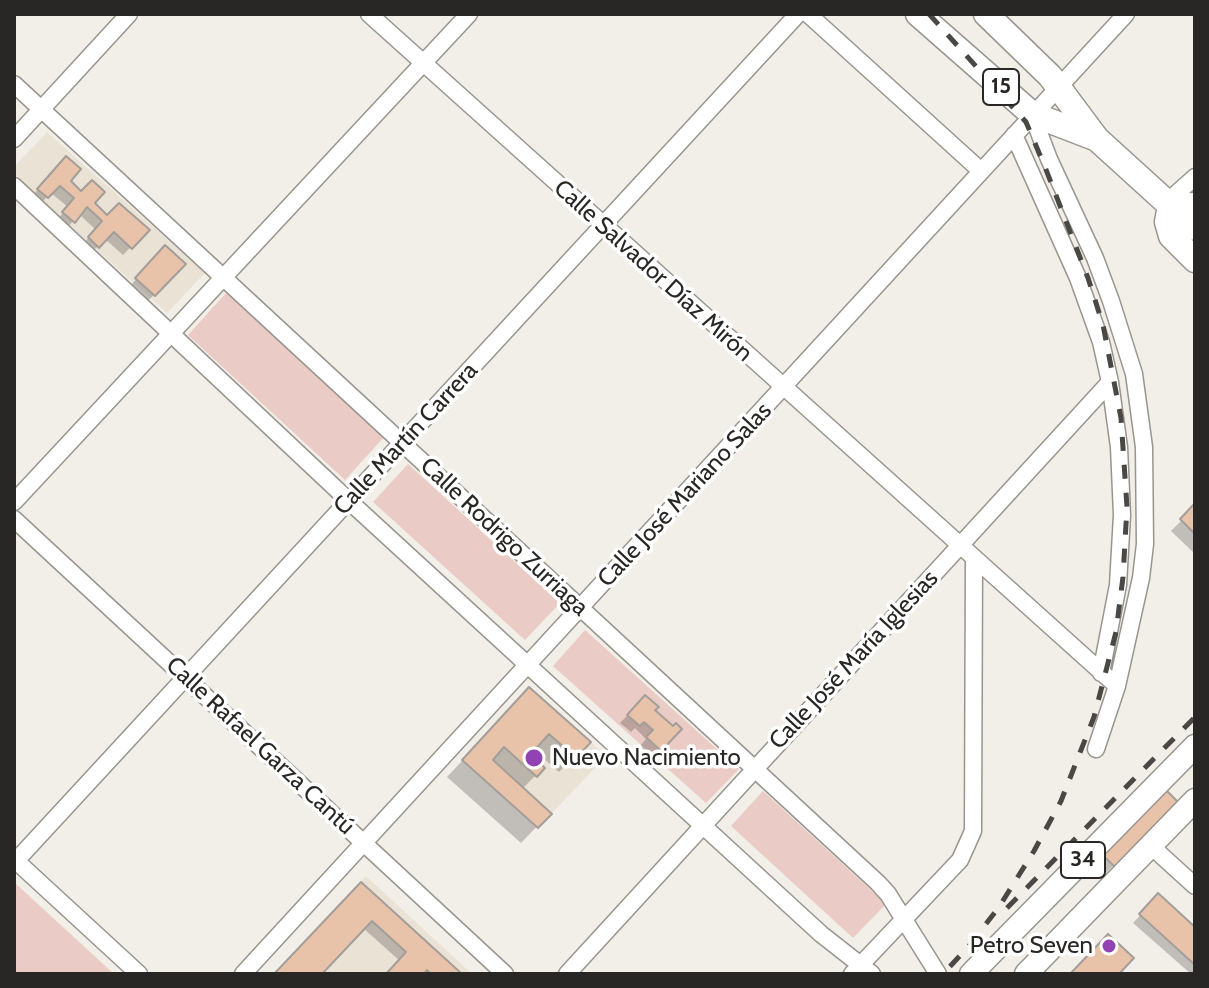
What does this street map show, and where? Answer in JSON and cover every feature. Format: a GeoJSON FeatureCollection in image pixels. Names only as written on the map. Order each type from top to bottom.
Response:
{"type":"FeatureCollection","features":[{"type":"Feature","properties":{"kind":"highway","name":"15"},"geometry":{"type":"LineString","coordinates":[[918,14],[1032,114],[1097,139]]}},
{"type":"Feature","properties":{"kind":"highway","name":"15"},"geometry":{"type":"LineString","coordinates":[[986,14],[1059,86],[1097,139],[1195,228]]}},
{"type":"Feature","properties":{"kind":"highway"},"geometry":{"type":"LineString","coordinates":[[1195,205],[1168,204],[1167,222],[1171,236],[1195,260]]}},
{"type":"Feature","properties":{"kind":"main road","name":"34"},"geometry":{"type":"LineString","coordinates":[[971,974],[1195,746]]}},
{"type":"Feature","properties":{"kind":"main road","name":"34"},"geometry":{"type":"LineString","coordinates":[[1026,974],[1195,800]]}},
{"type":"Feature","properties":{"kind":"street"},"geometry":{"type":"LineString","coordinates":[[14,139],[129,14]]}},
{"type":"Feature","properties":{"kind":"street","name":"Calle Salvador Díaz Mirón"},"geometry":{"type":"LineString","coordinates":[[369,14],[1117,686]]}},
{"type":"Feature","properties":{"kind":"street"},"geometry":{"type":"LineString","coordinates":[[14,502],[469,14]]}},
{"type":"Feature","properties":{"kind":"street","name":"Calle Martín Carrera"},"geometry":{"type":"LineString","coordinates":[[15,861],[798,14]]}},
{"type":"Feature","properties":{"kind":"street"},"geometry":{"type":"LineString","coordinates":[[808,14],[981,171]]}},
{"type":"Feature","properties":{"kind":"street","name":"Calle José Mariano Salas"},"geometry":{"type":"LineString","coordinates":[[243,974],[1126,14]]}},
{"type":"Feature","properties":{"kind":"street","name":"Calle Rodrigo Zurriaga"},"geometry":{"type":"LineString","coordinates":[[14,84],[878,883],[938,974]]}},
{"type":"Feature","properties":{"kind":"street"},"geometry":{"type":"LineString","coordinates":[[1032,114],[1111,301],[1134,374],[1144,447],[1145,544],[1133,622],[1117,686],[1096,749]]}},
{"type":"Feature","properties":{"kind":"street"},"geometry":{"type":"LineString","coordinates":[[1014,135],[1078,278],[1101,342],[1110,382],[1119,447],[1122,528],[1118,585],[1101,673]]}},
{"type":"Feature","properties":{"kind":"street"},"geometry":{"type":"LineString","coordinates":[[1168,204],[1195,177]]}},
{"type":"Feature","properties":{"kind":"street"},"geometry":{"type":"LineString","coordinates":[[14,186],[349,501],[862,971],[903,919],[960,860],[973,831],[974,558]]}},
{"type":"Feature","properties":{"kind":"street","name":"Calle José María Iglesias"},"geometry":{"type":"LineString","coordinates":[[567,974],[1110,382]]}},
{"type":"Feature","properties":{"kind":"street","name":"Calle Rafael Garza Cantú"},"geometry":{"type":"LineString","coordinates":[[14,519],[505,974]]}},
{"type":"Feature","properties":{"kind":"street"},"geometry":{"type":"LineString","coordinates":[[1151,846],[1195,886]]}},
{"type":"Feature","properties":{"kind":"street"},"geometry":{"type":"LineString","coordinates":[[15,861],[139,974]]}},
{"type":"Feature","properties":{"kind":"shaded area"},"geometry":{"type":"Polygon","coordinates":[[[47,132],[205,273],[167,313],[14,175],[14,167],[47,132]]]}},
{"type":"Feature","properties":{"kind":"shaded area"},"geometry":{"type":"Polygon","coordinates":[[[227,292],[385,436],[345,480],[188,335],[227,292]]]}},
{"type":"Feature","properties":{"kind":"shaded area"},"geometry":{"type":"Polygon","coordinates":[[[408,464],[560,603],[525,640],[373,502],[408,464]]]}},
{"type":"Feature","properties":{"kind":"shaded area"},"geometry":{"type":"Polygon","coordinates":[[[585,630],[739,769],[706,803],[553,666],[585,630]]]}},
{"type":"Feature","properties":{"kind":"shaded area","name":"Nuevo Nacimiento"},"geometry":{"type":"Polygon","coordinates":[[[529,687],[606,756],[538,828],[462,760],[529,687]]]}},
{"type":"Feature","properties":{"kind":"shaded area"},"geometry":{"type":"Polygon","coordinates":[[[763,791],[886,904],[853,938],[731,826],[763,791]]]}},
{"type":"Feature","properties":{"kind":"shaded area"},"geometry":{"type":"Polygon","coordinates":[[[366,876],[472,974],[274,974],[366,876]]]}},
{"type":"Feature","properties":{"kind":"shaded area"},"geometry":{"type":"Polygon","coordinates":[[[15,883],[114,974],[14,974],[15,883]]]}},
{"type":"Feature","properties":{"kind":"building"},"geometry":{"type":"Polygon","coordinates":[[[66,156],[81,169],[71,181],[81,191],[92,180],[105,192],[95,203],[107,215],[119,203],[150,230],[132,249],[114,232],[99,248],[88,237],[102,221],[87,207],[75,223],[62,212],[74,198],[60,186],[48,198],[37,189],[66,156]]]}},
{"type":"Feature","properties":{"kind":"building"},"geometry":{"type":"Polygon","coordinates":[[[165,245],[186,264],[155,296],[135,278],[165,245]]]}},
{"type":"Feature","properties":{"kind":"building"},"geometry":{"type":"Polygon","coordinates":[[[1195,503],[1195,534],[1180,519],[1195,503]]]}},
{"type":"Feature","properties":{"kind":"building","name":"Nuevo Nacimiento"},"geometry":{"type":"Polygon","coordinates":[[[529,687],[591,742],[576,758],[549,734],[531,754],[545,768],[537,777],[504,747],[493,760],[552,814],[538,828],[462,760],[529,687]]]}},
{"type":"Feature","properties":{"kind":"building"},"geometry":{"type":"Polygon","coordinates":[[[645,695],[659,707],[655,710],[673,726],[676,723],[682,729],[661,751],[646,737],[653,730],[644,722],[640,726],[627,715],[645,695]]]}},
{"type":"Feature","properties":{"kind":"building"},"geometry":{"type":"Polygon","coordinates":[[[1161,785],[1178,802],[1115,867],[1096,849],[1161,785]]]}},
{"type":"Feature","properties":{"kind":"building"},"geometry":{"type":"Polygon","coordinates":[[[361,882],[462,974],[431,974],[427,970],[424,974],[386,974],[406,952],[372,921],[322,974],[274,974],[361,882]]]}},
{"type":"Feature","properties":{"kind":"building"},"geometry":{"type":"Polygon","coordinates":[[[1158,893],[1195,927],[1195,965],[1139,914],[1158,893]]]}},
{"type":"Feature","properties":{"kind":"building","name":"Petro Seven"},"geometry":{"type":"Polygon","coordinates":[[[1108,934],[1134,958],[1119,974],[1070,974],[1108,934]]]}},
{"type":"Feature","properties":{"kind":"railway"},"geometry":{"type":"LineString","coordinates":[[929,14],[1026,122],[1045,167],[1103,325],[1121,418],[1127,507],[1116,632],[1094,717],[1061,801],[999,907],[943,974]]}},
{"type":"Feature","properties":{"kind":"railway"},"geometry":{"type":"LineString","coordinates":[[1007,908],[1195,717]]}},
{"type":"Feature","properties":{"kind":"place","name":"Nuevo Nacimiento"},"geometry":{"type":"Point","coordinates":[534,758]}},
{"type":"Feature","properties":{"kind":"place","name":"Petro Seven"},"geometry":{"type":"Point","coordinates":[1109,946]}}]}
